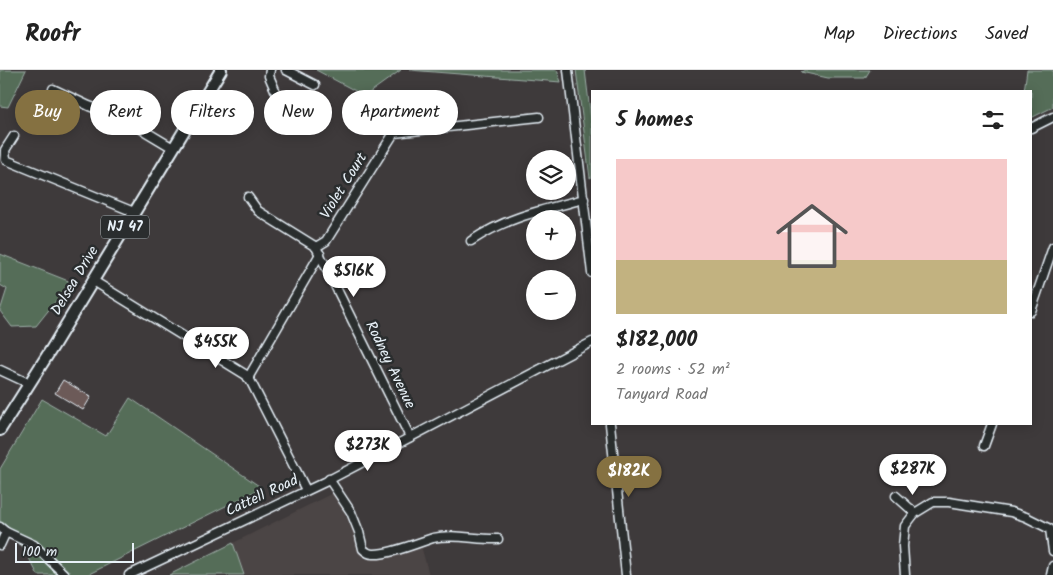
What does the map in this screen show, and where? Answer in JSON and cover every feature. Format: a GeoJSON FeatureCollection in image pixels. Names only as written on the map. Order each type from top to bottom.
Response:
{"type":"FeatureCollection","features":[{"type":"Feature","properties":{"kind":"main road","name":"Delsea Drive"},"geometry":{"type":"LineString","coordinates":[[0,430],[222,70]]}},
{"type":"Feature","properties":{"kind":"street"},"geometry":{"type":"LineString","coordinates":[[270,70],[269,76],[275,90]]}},
{"type":"Feature","properties":{"kind":"street"},"geometry":{"type":"LineString","coordinates":[[286,70],[315,84]]}},
{"type":"Feature","properties":{"kind":"street"},"geometry":{"type":"LineString","coordinates":[[568,70],[591,264]]}},
{"type":"Feature","properties":{"kind":"street"},"geometry":{"type":"LineString","coordinates":[[53,89],[89,106],[128,121],[173,148]]}},
{"type":"Feature","properties":{"kind":"street","name":"Violet Court"},"geometry":{"type":"LineString","coordinates":[[318,250],[326,241],[394,133],[539,117]]}},
{"type":"Feature","properties":{"kind":"street"},"geometry":{"type":"LineString","coordinates":[[1032,128],[1053,117]]}},
{"type":"Feature","properties":{"kind":"street"},"geometry":{"type":"LineString","coordinates":[[14,136],[5,150],[6,160],[134,212]]}},
{"type":"Feature","properties":{"kind":"street"},"geometry":{"type":"LineString","coordinates":[[248,197],[258,211],[318,250],[248,378]]}},
{"type":"Feature","properties":{"kind":"street"},"geometry":{"type":"LineString","coordinates":[[471,241],[490,229],[521,216],[584,199]]}},
{"type":"Feature","properties":{"kind":"street"},"geometry":{"type":"LineString","coordinates":[[1032,308],[1053,248]]}},
{"type":"Feature","properties":{"kind":"street","name":"Rodney Avenue"},"geometry":{"type":"LineString","coordinates":[[318,250],[410,437]]}},
{"type":"Feature","properties":{"kind":"street"},"geometry":{"type":"LineString","coordinates":[[92,280],[240,371],[248,378],[306,490]]}},
{"type":"Feature","properties":{"kind":"street","name":"Cattell Road"},"geometry":{"type":"LineString","coordinates":[[129,575],[330,479],[591,343]]}},
{"type":"Feature","properties":{"kind":"street"},"geometry":{"type":"LineString","coordinates":[[0,370],[28,383]]}},
{"type":"Feature","properties":{"kind":"street"},"geometry":{"type":"LineString","coordinates":[[610,425],[626,575]]}},
{"type":"Feature","properties":{"kind":"street"},"geometry":{"type":"LineString","coordinates":[[984,446],[992,425]]}},
{"type":"Feature","properties":{"kind":"street"},"geometry":{"type":"LineString","coordinates":[[330,479],[351,512],[359,532],[363,550],[368,553],[385,552],[448,536],[482,540],[498,539]]}},
{"type":"Feature","properties":{"kind":"street"},"geometry":{"type":"LineString","coordinates":[[896,496],[915,513]]}},
{"type":"Feature","properties":{"kind":"street"},"geometry":{"type":"LineString","coordinates":[[905,575],[903,546],[905,526],[915,513],[933,502],[1011,512],[1026,517],[1050,529],[1053,551]]}},
{"type":"Feature","properties":{"kind":"street"},"geometry":{"type":"LineString","coordinates":[[0,545],[3,530],[34,546],[65,575]]}},
{"type":"Feature","properties":{"kind":"street"},"geometry":{"type":"LineString","coordinates":[[1051,575],[1053,566]]}},
{"type":"Feature","properties":{"kind":"shaded area"},"geometry":{"type":"Polygon","coordinates":[[[335,492],[365,559],[420,542],[429,575],[244,575],[233,543],[335,492]]]}},
{"type":"Feature","properties":{"kind":"green space"},"geometry":{"type":"Polygon","coordinates":[[[0,70],[26,70],[8,107],[0,106],[0,70]]]}},
{"type":"Feature","properties":{"kind":"green space"},"geometry":{"type":"Polygon","coordinates":[[[316,70],[401,70],[373,90],[354,90],[316,70]]]}},
{"type":"Feature","properties":{"kind":"green space"},"geometry":{"type":"Polygon","coordinates":[[[409,70],[557,70],[561,82],[409,70]]]}},
{"type":"Feature","properties":{"kind":"green space"},"geometry":{"type":"Polygon","coordinates":[[[576,70],[585,70],[591,120],[590,178],[576,70]]]}},
{"type":"Feature","properties":{"kind":"green space"},"geometry":{"type":"Polygon","coordinates":[[[805,70],[870,70],[865,78],[828,78],[801,72],[805,70]]]}},
{"type":"Feature","properties":{"kind":"green space"},"geometry":{"type":"Polygon","coordinates":[[[1027,70],[1053,70],[1053,107],[1032,118],[1032,90],[1024,90],[1027,70]]]}},
{"type":"Feature","properties":{"kind":"green space"},"geometry":{"type":"Polygon","coordinates":[[[0,254],[71,282],[36,326],[12,327],[0,311],[7,289],[0,285],[0,254]]]}},
{"type":"Feature","properties":{"kind":"green space"},"geometry":{"type":"Polygon","coordinates":[[[130,398],[262,488],[87,575],[38,575],[23,547],[0,526],[0,469],[42,399],[106,436],[130,398]]]}},
{"type":"Feature","properties":{"kind":"green space"},"geometry":{"type":"Polygon","coordinates":[[[233,543],[244,575],[169,575],[233,543]]]}},
{"type":"Feature","properties":{"kind":"building"},"geometry":{"type":"Polygon","coordinates":[[[63,380],[91,397],[83,410],[55,393],[63,380]]]}}]}
